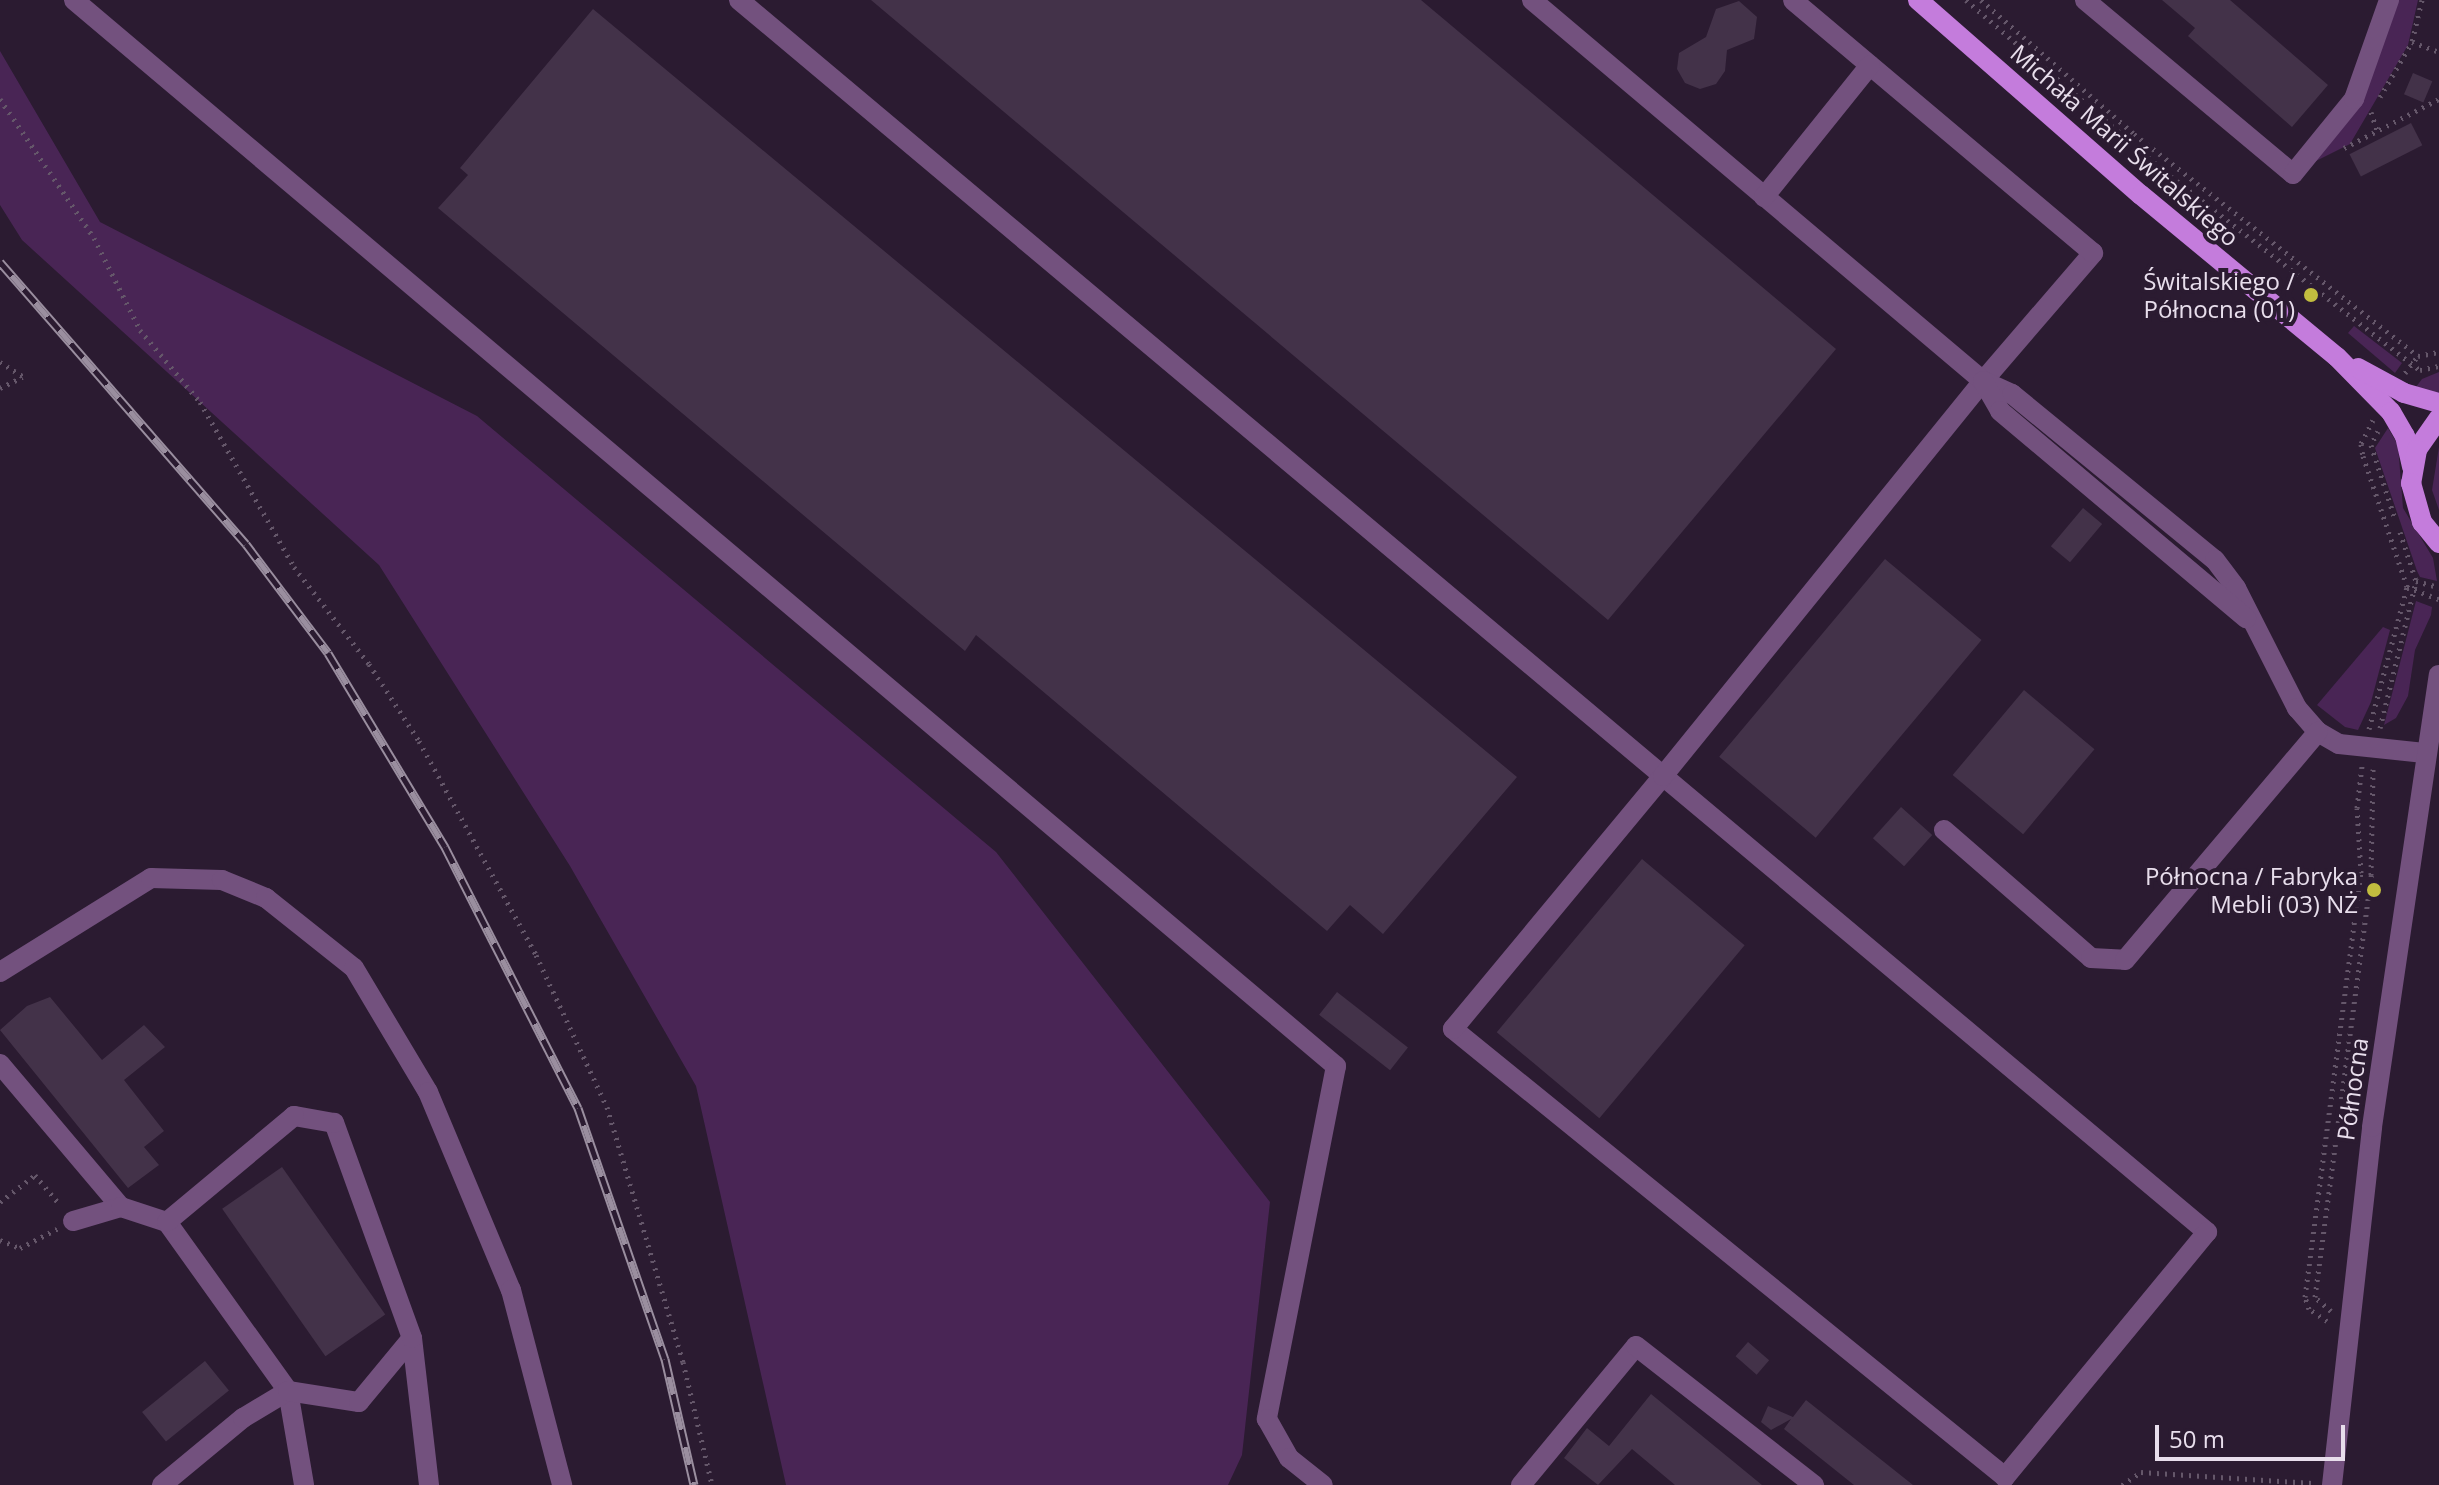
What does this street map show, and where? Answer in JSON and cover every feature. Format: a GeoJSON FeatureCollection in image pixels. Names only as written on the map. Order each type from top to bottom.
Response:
{"type":"FeatureCollection","features":[{"type":"Feature","properties":{"kind":"main road","name":"Michała Marii Świtalskiego"},"geometry":{"type":"LineString","coordinates":[[1918,0],[2141,195],[2337,357],[2391,412],[2405,436],[2412,467],[2413,499],[2434,538]]}},
{"type":"Feature","properties":{"kind":"main road","name":"Michała Marii Świtalskiego"},"geometry":{"type":"LineString","coordinates":[[2337,357],[2404,393],[2439,403]]}},
{"type":"Feature","properties":{"kind":"main road"},"geometry":{"type":"LineString","coordinates":[[2412,467],[2423,438],[2439,418]]}},
{"type":"Feature","properties":{"kind":"street"},"geometry":{"type":"LineString","coordinates":[[74,0],[1336,1066],[1267,1419],[1289,1458],[1323,1485]]}},
{"type":"Feature","properties":{"kind":"street"},"geometry":{"type":"LineString","coordinates":[[739,0],[1663,776],[2207,1232],[2002,1481],[1453,1029],[1663,776],[1983,381],[2093,253],[1793,0]]}},
{"type":"Feature","properties":{"kind":"street"},"geometry":{"type":"LineString","coordinates":[[1532,0],[1983,381],[2000,411],[2257,627],[2297,708],[2318,732],[2339,744],[2425,753]]}},
{"type":"Feature","properties":{"kind":"street"},"geometry":{"type":"LineString","coordinates":[[2085,0],[2293,174],[2354,99],[2389,0]]}},
{"type":"Feature","properties":{"kind":"street"},"geometry":{"type":"LineString","coordinates":[[1764,197],[1870,65]]}},
{"type":"Feature","properties":{"kind":"street"},"geometry":{"type":"LineString","coordinates":[[2434,538],[2439,555]]}},
{"type":"Feature","properties":{"kind":"street","name":"Północna"},"geometry":{"type":"LineString","coordinates":[[2332,1484],[2372,1127],[2425,753],[2439,675]]}},
{"type":"Feature","properties":{"kind":"street"},"geometry":{"type":"LineString","coordinates":[[1944,830],[2091,958],[2125,960],[2318,732]]}},
{"type":"Feature","properties":{"kind":"street"},"geometry":{"type":"LineString","coordinates":[[0,972],[151,878],[222,880],[266,898],[354,968],[428,1092],[511,1290],[562,1485]]}},
{"type":"Feature","properties":{"kind":"street"},"geometry":{"type":"LineString","coordinates":[[0,1064],[121,1207],[167,1222],[288,1391],[304,1485]]}},
{"type":"Feature","properties":{"kind":"street"},"geometry":{"type":"LineString","coordinates":[[167,1222],[294,1116],[334,1123],[412,1338],[429,1485]]}},
{"type":"Feature","properties":{"kind":"street"},"geometry":{"type":"LineString","coordinates":[[73,1221],[121,1207]]}},
{"type":"Feature","properties":{"kind":"street"},"geometry":{"type":"LineString","coordinates":[[162,1485],[243,1418],[288,1391],[359,1402],[412,1338]]}},
{"type":"Feature","properties":{"kind":"street"},"geometry":{"type":"LineString","coordinates":[[1521,1485],[1636,1346],[1814,1485]]}},
{"type":"Feature","properties":{"kind":"path"},"geometry":{"type":"LineString","coordinates":[[1966,0],[2200,200],[2420,370],[2439,366]]}},
{"type":"Feature","properties":{"kind":"path"},"geometry":{"type":"LineString","coordinates":[[1981,0],[2134,134],[2418,356],[2439,352]]}},
{"type":"Feature","properties":{"kind":"path"},"geometry":{"type":"LineString","coordinates":[[2377,131],[2371,113],[2412,42],[2422,0]]}},
{"type":"Feature","properties":{"kind":"path"},"geometry":{"type":"LineString","coordinates":[[2412,42],[2439,52]]}},
{"type":"Feature","properties":{"kind":"path"},"geometry":{"type":"LineString","coordinates":[[0,99],[94,238],[140,330],[200,402],[294,567],[369,664],[419,741],[536,955],[607,1107],[683,1362],[712,1485]]}},
{"type":"Feature","properties":{"kind":"path"},"geometry":{"type":"LineString","coordinates":[[2338,151],[2439,99]]}},
{"type":"Feature","properties":{"kind":"path"},"geometry":{"type":"LineString","coordinates":[[0,362],[24,377],[0,388]]}},
{"type":"Feature","properties":{"kind":"path"},"geometry":{"type":"LineString","coordinates":[[2351,1316],[2325,1308],[2315,1297],[2371,875],[2369,748],[2416,581]]}},
{"type":"Feature","properties":{"kind":"path"},"geometry":{"type":"LineString","coordinates":[[2327,1321],[2309,1309],[2305,1297],[2361,873],[2357,808],[2407,587]]}},
{"type":"Feature","properties":{"kind":"path"},"geometry":{"type":"LineString","coordinates":[[0,1202],[35,1175],[73,1221],[20,1248],[0,1240]]}},
{"type":"Feature","properties":{"kind":"path"},"geometry":{"type":"LineString","coordinates":[[2122,1485],[2141,1472],[2332,1484]]}},
{"type":"Feature","properties":{"kind":"shaded area"},"geometry":{"type":"Polygon","coordinates":[[[2394,0],[2418,0],[2408,45],[2350,144],[2306,166],[2339,119],[2394,0]]]}},
{"type":"Feature","properties":{"kind":"shaded area"},"geometry":{"type":"Polygon","coordinates":[[[0,51],[100,222],[477,416],[996,852],[1270,1202],[1242,1455],[1228,1485],[786,1485],[696,1086],[570,866],[379,565],[22,240],[0,205],[0,51]]]}},
{"type":"Feature","properties":{"kind":"shaded area"},"geometry":{"type":"Polygon","coordinates":[[[2354,326],[2402,363],[2395,373],[2348,333],[2354,326]]]}},
{"type":"Feature","properties":{"kind":"shaded area"},"geometry":{"type":"Polygon","coordinates":[[[2439,372],[2439,395],[2416,387],[2422,379],[2439,372]]]}},
{"type":"Feature","properties":{"kind":"shaded area"},"geometry":{"type":"Polygon","coordinates":[[[2388,428],[2398,445],[2403,508],[2433,558],[2437,581],[2420,577],[2417,571],[2375,448],[2388,428]]]}},
{"type":"Feature","properties":{"kind":"shaded area"},"geometry":{"type":"Polygon","coordinates":[[[2439,447],[2439,510],[2432,490],[2439,447]]]}},
{"type":"Feature","properties":{"kind":"shaded area"},"geometry":{"type":"Polygon","coordinates":[[[2416,601],[2432,607],[2431,615],[2415,650],[2408,696],[2396,718],[2384,725],[2416,601]]]}},
{"type":"Feature","properties":{"kind":"shaded area"},"geometry":{"type":"Polygon","coordinates":[[[2383,627],[2390,630],[2371,702],[2358,730],[2345,727],[2317,705],[2383,627]]]}},
{"type":"Feature","properties":{"kind":"building"},"geometry":{"type":"Polygon","coordinates":[[[871,0],[1421,0],[1836,349],[1608,620],[871,0]]]}},
{"type":"Feature","properties":{"kind":"building"},"geometry":{"type":"Polygon","coordinates":[[[2162,0],[2230,0],[2328,85],[2292,127],[2188,36],[2195,28],[2162,0]]]}},
{"type":"Feature","properties":{"kind":"building"},"geometry":{"type":"Polygon","coordinates":[[[1739,1],[1757,17],[1754,39],[1727,50],[1725,71],[1716,84],[1700,89],[1685,83],[1677,69],[1679,53],[1706,37],[1716,9],[1739,1]]]}},
{"type":"Feature","properties":{"kind":"building"},"geometry":{"type":"Polygon","coordinates":[[[593,9],[1517,777],[1383,934],[1350,905],[1327,931],[976,635],[965,651],[438,208],[468,175],[460,168],[593,9]]]}},
{"type":"Feature","properties":{"kind":"building"},"geometry":{"type":"Polygon","coordinates":[[[2413,73],[2432,81],[2423,102],[2404,94],[2413,73]]]}},
{"type":"Feature","properties":{"kind":"building"},"geometry":{"type":"Polygon","coordinates":[[[2411,123],[2422,145],[2361,177],[2350,154],[2411,123]]]}},
{"type":"Feature","properties":{"kind":"building"},"geometry":{"type":"Polygon","coordinates":[[[2083,508],[2102,524],[2070,562],[2051,546],[2083,508]]]}},
{"type":"Feature","properties":{"kind":"building"},"geometry":{"type":"Polygon","coordinates":[[[1885,559],[1982,640],[1816,838],[1719,757],[1885,559]]]}},
{"type":"Feature","properties":{"kind":"building"},"geometry":{"type":"Polygon","coordinates":[[[2024,690],[2094,749],[2023,834],[1953,775],[2024,690]]]}},
{"type":"Feature","properties":{"kind":"building"},"geometry":{"type":"Polygon","coordinates":[[[1901,807],[1932,835],[1904,866],[1873,838],[1901,807]]]}},
{"type":"Feature","properties":{"kind":"building"},"geometry":{"type":"Polygon","coordinates":[[[1642,859],[1745,945],[1599,1118],[1497,1032],[1642,859]]]}},
{"type":"Feature","properties":{"kind":"building"},"geometry":{"type":"Polygon","coordinates":[[[1337,992],[1408,1047],[1390,1070],[1319,1015],[1337,992]]]}},
{"type":"Feature","properties":{"kind":"building"},"geometry":{"type":"Polygon","coordinates":[[[50,997],[102,1060],[144,1025],[165,1047],[124,1080],[164,1131],[144,1147],[159,1165],[128,1188],[0,1030],[27,1006],[50,997]]]}},
{"type":"Feature","properties":{"kind":"building"},"geometry":{"type":"Polygon","coordinates":[[[282,1167],[385,1314],[325,1356],[222,1209],[282,1167]]]}},
{"type":"Feature","properties":{"kind":"building"},"geometry":{"type":"Polygon","coordinates":[[[1748,1342],[1769,1360],[1757,1375],[1736,1356],[1748,1342]]]}},
{"type":"Feature","properties":{"kind":"building"},"geometry":{"type":"Polygon","coordinates":[[[205,1361],[229,1391],[166,1442],[142,1412],[205,1361]]]}},
{"type":"Feature","properties":{"kind":"building"},"geometry":{"type":"Polygon","coordinates":[[[1651,1394],[1762,1485],[1675,1485],[1632,1449],[1598,1485],[1564,1458],[1587,1428],[1609,1446],[1651,1394]]]}},
{"type":"Feature","properties":{"kind":"building"},"geometry":{"type":"Polygon","coordinates":[[[1806,1400],[1913,1485],[1854,1485],[1784,1429],[1791,1419],[1771,1430],[1761,1422],[1768,1406],[1793,1417],[1806,1400]]]}},
{"type":"Feature","properties":{"kind":"railway"},"geometry":{"type":"LineString","coordinates":[[0,262],[246,544],[328,653],[445,847],[578,1108],[665,1359],[694,1485]]}},
{"type":"Feature","properties":{"kind":"place","name":"Świtalskiego / Północna (01)"},"geometry":{"type":"Point","coordinates":[2311,295]}},
{"type":"Feature","properties":{"kind":"place","name":"Północna / Fabryka Mebli (03) NŻ"},"geometry":{"type":"Point","coordinates":[2374,890]}}]}
